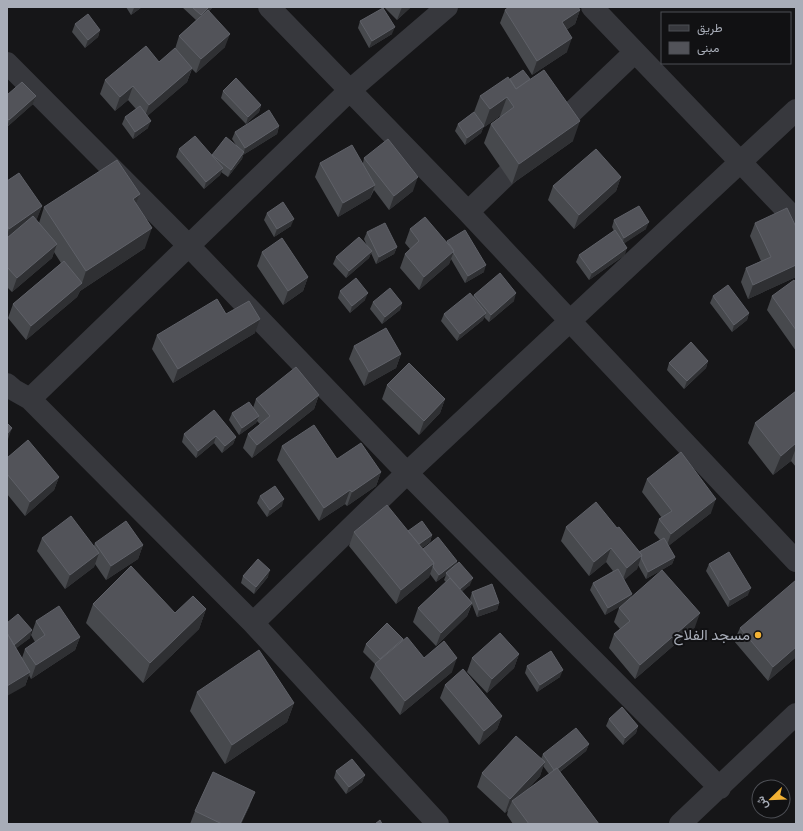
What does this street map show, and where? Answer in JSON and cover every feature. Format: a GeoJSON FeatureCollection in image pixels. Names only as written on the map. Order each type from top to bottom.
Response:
{"type":"FeatureCollection","features":[{"type":"Feature","properties":{"kind":"street"},"geometry":{"type":"LineString","coordinates":[[269,7],[468,212],[796,561]]}},
{"type":"Feature","properties":{"kind":"street"},"geometry":{"type":"LineString","coordinates":[[30,399],[349,91],[447,7]]}},
{"type":"Feature","properties":{"kind":"street"},"geometry":{"type":"LineString","coordinates":[[592,7],[796,220]]}},
{"type":"Feature","properties":{"kind":"street"},"geometry":{"type":"LineString","coordinates":[[468,212],[635,52]]}},
{"type":"Feature","properties":{"kind":"street"},"geometry":{"type":"LineString","coordinates":[[7,63],[189,246],[407,473],[720,788]]}},
{"type":"Feature","properties":{"kind":"street"},"geometry":{"type":"LineString","coordinates":[[253,623],[407,473],[796,110]]}},
{"type":"Feature","properties":{"kind":"street"},"geometry":{"type":"LineString","coordinates":[[7,384],[14,390],[30,399],[253,623],[438,824]]}},
{"type":"Feature","properties":{"kind":"street"},"geometry":{"type":"LineString","coordinates":[[680,824],[720,788],[796,714]]}},
{"type":"Feature","properties":{"kind":"building"},"geometry":{"type":"Polygon","coordinates":[[[192,7],[209,7],[201,15],[192,7]]]}},
{"type":"Feature","properties":{"kind":"building"},"geometry":{"type":"Polygon","coordinates":[[[509,7],[578,7],[580,10],[562,22],[572,38],[537,61],[505,10],[509,7]]]}},
{"type":"Feature","properties":{"kind":"building"},"geometry":{"type":"Polygon","coordinates":[[[383,8],[395,27],[372,41],[360,21],[383,8]]]}},
{"type":"Feature","properties":{"kind":"building"},"geometry":{"type":"Polygon","coordinates":[[[208,10],[230,34],[201,59],[179,36],[208,10]]]}},
{"type":"Feature","properties":{"kind":"building"},"geometry":{"type":"Polygon","coordinates":[[[88,14],[100,30],[88,40],[75,24],[88,14]]]}},
{"type":"Feature","properties":{"kind":"building"},"geometry":{"type":"Polygon","coordinates":[[[146,46],[159,62],[175,48],[192,68],[149,105],[133,86],[120,97],[105,80],[146,46]]]}},
{"type":"Feature","properties":{"kind":"building"},"geometry":{"type":"Polygon","coordinates":[[[523,70],[530,79],[516,89],[510,79],[523,70]]]}},
{"type":"Feature","properties":{"kind":"building"},"geometry":{"type":"Polygon","coordinates":[[[544,70],[580,121],[519,164],[491,124],[514,107],[507,97],[490,109],[480,96],[508,77],[516,89],[544,70]]]}},
{"type":"Feature","properties":{"kind":"building"},"geometry":{"type":"Polygon","coordinates":[[[236,78],[261,105],[248,117],[223,91],[236,78]]]}},
{"type":"Feature","properties":{"kind":"building"},"geometry":{"type":"Polygon","coordinates":[[[22,82],[36,96],[9,120],[7,118],[7,95],[22,82]]]}},
{"type":"Feature","properties":{"kind":"building"},"geometry":{"type":"Polygon","coordinates":[[[140,106],[151,121],[135,132],[125,117],[140,106]]]}},
{"type":"Feature","properties":{"kind":"building"},"geometry":{"type":"Polygon","coordinates":[[[269,110],[279,126],[245,148],[235,132],[269,110]]]}},
{"type":"Feature","properties":{"kind":"building"},"geometry":{"type":"Polygon","coordinates":[[[474,112],[484,126],[467,138],[458,124],[474,112]]]}},
{"type":"Feature","properties":{"kind":"building"},"geometry":{"type":"Polygon","coordinates":[[[195,136],[223,168],[206,182],[179,149],[195,136]]]}},
{"type":"Feature","properties":{"kind":"building"},"geometry":{"type":"Polygon","coordinates":[[[226,137],[244,152],[231,170],[212,155],[226,137]]]}},
{"type":"Feature","properties":{"kind":"building"},"geometry":{"type":"Polygon","coordinates":[[[388,139],[418,177],[394,196],[364,158],[388,139]]]}},
{"type":"Feature","properties":{"kind":"building"},"geometry":{"type":"Polygon","coordinates":[[[352,145],[375,185],[343,203],[320,163],[352,145]]]}},
{"type":"Feature","properties":{"kind":"building"},"geometry":{"type":"Polygon","coordinates":[[[596,149],[621,177],[579,215],[553,186],[596,149]]]}},
{"type":"Feature","properties":{"kind":"building"},"geometry":{"type":"Polygon","coordinates":[[[117,160],[140,194],[133,199],[152,228],[86,271],[44,207],[117,160]]]}},
{"type":"Feature","properties":{"kind":"building"},"geometry":{"type":"Polygon","coordinates":[[[19,173],[42,206],[9,229],[7,225],[7,181],[19,173]]]}},
{"type":"Feature","properties":{"kind":"building"},"geometry":{"type":"Polygon","coordinates":[[[283,202],[294,219],[277,229],[267,213],[283,202]]]}},
{"type":"Feature","properties":{"kind":"building"},"geometry":{"type":"Polygon","coordinates":[[[639,206],[649,222],[624,238],[614,220],[639,206]]]}},
{"type":"Feature","properties":{"kind":"building"},"geometry":{"type":"Polygon","coordinates":[[[787,208],[796,227],[796,265],[753,285],[746,268],[771,257],[755,223],[787,208]]]}},
{"type":"Feature","properties":{"kind":"building"},"geometry":{"type":"Polygon","coordinates":[[[33,216],[57,244],[17,278],[7,267],[7,238],[33,216]]]}},
{"type":"Feature","properties":{"kind":"building"},"geometry":{"type":"Polygon","coordinates":[[[425,217],[454,251],[424,277],[405,254],[419,241],[410,229],[425,217]]]}},
{"type":"Feature","properties":{"kind":"building"},"geometry":{"type":"Polygon","coordinates":[[[385,223],[397,247],[379,257],[367,232],[385,223]]]}},
{"type":"Feature","properties":{"kind":"building"},"geometry":{"type":"Polygon","coordinates":[[[465,230],[486,265],[468,276],[447,241],[465,230]]]}},
{"type":"Feature","properties":{"kind":"building"},"geometry":{"type":"Polygon","coordinates":[[[615,230],[627,248],[592,273],[579,255],[615,230]]]}},
{"type":"Feature","properties":{"kind":"building"},"geometry":{"type":"Polygon","coordinates":[[[359,237],[372,251],[349,271],[336,257],[359,237]]]}},
{"type":"Feature","properties":{"kind":"building"},"geometry":{"type":"Polygon","coordinates":[[[282,238],[308,277],[288,291],[262,252],[282,238]]]}},
{"type":"Feature","properties":{"kind":"building"},"geometry":{"type":"Polygon","coordinates":[[[64,261],[82,283],[31,326],[13,304],[64,261]]]}},
{"type":"Feature","properties":{"kind":"building"},"geometry":{"type":"Polygon","coordinates":[[[500,273],[516,293],[491,315],[474,295],[500,273]]]}},
{"type":"Feature","properties":{"kind":"building"},"geometry":{"type":"Polygon","coordinates":[[[356,278],[368,293],[352,306],[340,291],[356,278]]]}},
{"type":"Feature","properties":{"kind":"building"},"geometry":{"type":"Polygon","coordinates":[[[794,280],[796,283],[796,330],[772,296],[794,280]]]}},
{"type":"Feature","properties":{"kind":"building"},"geometry":{"type":"Polygon","coordinates":[[[728,285],[749,313],[734,325],[713,296],[728,285]]]}},
{"type":"Feature","properties":{"kind":"building"},"geometry":{"type":"Polygon","coordinates":[[[390,288],[402,303],[385,317],[373,302],[390,288]]]}},
{"type":"Feature","properties":{"kind":"building"},"geometry":{"type":"Polygon","coordinates":[[[470,293],[486,313],[460,334],[444,314],[470,293]]]}},
{"type":"Feature","properties":{"kind":"building"},"geometry":{"type":"Polygon","coordinates":[[[217,299],[226,314],[249,301],[260,319],[178,369],[157,335],[217,299]]]}},
{"type":"Feature","properties":{"kind":"building"},"geometry":{"type":"Polygon","coordinates":[[[386,328],[401,354],[369,372],[354,346],[386,328]]]}},
{"type":"Feature","properties":{"kind":"building"},"geometry":{"type":"Polygon","coordinates":[[[691,342],[708,361],[687,381],[669,363],[691,342]]]}},
{"type":"Feature","properties":{"kind":"building"},"geometry":{"type":"Polygon","coordinates":[[[409,363],[445,399],[424,421],[387,385],[409,363]]]}},
{"type":"Feature","properties":{"kind":"building"},"geometry":{"type":"Polygon","coordinates":[[[296,367],[319,395],[257,445],[248,434],[270,416],[256,399],[296,367]]]}},
{"type":"Feature","properties":{"kind":"building"},"geometry":{"type":"Polygon","coordinates":[[[796,391],[796,443],[781,456],[755,423],[796,391]]]}},
{"type":"Feature","properties":{"kind":"building"},"geometry":{"type":"Polygon","coordinates":[[[249,402],[259,416],[242,428],[232,413],[249,402]]]}},
{"type":"Feature","properties":{"kind":"building"},"geometry":{"type":"Polygon","coordinates":[[[214,410],[236,437],[225,446],[216,436],[198,451],[184,434],[214,410]]]}},
{"type":"Feature","properties":{"kind":"building"},"geometry":{"type":"Polygon","coordinates":[[[7,423],[12,428],[7,434],[7,423]]]}},
{"type":"Feature","properties":{"kind":"building"},"geometry":{"type":"Polygon","coordinates":[[[314,425],[337,459],[361,443],[381,472],[352,492],[350,490],[324,508],[282,446],[314,425]]]}},
{"type":"Feature","properties":{"kind":"building"},"geometry":{"type":"Polygon","coordinates":[[[28,440],[59,477],[30,502],[7,474],[7,458],[28,440]]]}},
{"type":"Feature","properties":{"kind":"building"},"geometry":{"type":"Polygon","coordinates":[[[681,452],[716,499],[671,534],[659,519],[672,511],[647,479],[681,452]]]}},
{"type":"Feature","properties":{"kind":"building"},"geometry":{"type":"Polygon","coordinates":[[[275,486],[284,499],[270,510],[260,496],[275,486]]]}},
{"type":"Feature","properties":{"kind":"building"},"geometry":{"type":"Polygon","coordinates":[[[596,502],[642,555],[627,568],[611,548],[594,562],[566,527],[596,502]]]}},
{"type":"Feature","properties":{"kind":"building"},"geometry":{"type":"Polygon","coordinates":[[[387,505],[434,563],[401,590],[354,532],[387,505]]]}},
{"type":"Feature","properties":{"kind":"building"},"geometry":{"type":"Polygon","coordinates":[[[71,516],[99,553],[70,575],[42,538],[71,516]]]}},
{"type":"Feature","properties":{"kind":"building"},"geometry":{"type":"Polygon","coordinates":[[[126,521],[143,545],[111,566],[95,543],[126,521]]]}},
{"type":"Feature","properties":{"kind":"building"},"geometry":{"type":"Polygon","coordinates":[[[422,521],[432,535],[419,544],[408,531],[422,521]]]}},
{"type":"Feature","properties":{"kind":"building"},"geometry":{"type":"Polygon","coordinates":[[[438,537],[457,561],[439,575],[433,567],[434,563],[423,549],[438,537]]]}},
{"type":"Feature","properties":{"kind":"building"},"geometry":{"type":"Polygon","coordinates":[[[664,538],[675,557],[648,572],[641,558],[642,555],[639,552],[664,538]]]}},
{"type":"Feature","properties":{"kind":"building"},"geometry":{"type":"Polygon","coordinates":[[[729,552],[751,588],[730,600],[709,564],[729,552]]]}},
{"type":"Feature","properties":{"kind":"building"},"geometry":{"type":"Polygon","coordinates":[[[258,559],[270,570],[256,587],[243,576],[258,559]]]}},
{"type":"Feature","properties":{"kind":"building"},"geometry":{"type":"Polygon","coordinates":[[[459,562],[473,578],[460,589],[446,573],[459,562]]]}},
{"type":"Feature","properties":{"kind":"building"},"geometry":{"type":"Polygon","coordinates":[[[131,566],[175,613],[193,596],[206,609],[150,663],[93,604],[131,566]]]}},
{"type":"Feature","properties":{"kind":"building"},"geometry":{"type":"Polygon","coordinates":[[[618,569],[632,594],[608,608],[593,583],[618,569]]]}},
{"type":"Feature","properties":{"kind":"building"},"geometry":{"type":"Polygon","coordinates":[[[662,570],[700,613],[640,665],[614,634],[630,621],[619,608],[662,570]]]}},
{"type":"Feature","properties":{"kind":"building"},"geometry":{"type":"Polygon","coordinates":[[[450,578],[472,603],[441,633],[418,608],[450,578]]]}},
{"type":"Feature","properties":{"kind":"building"},"geometry":{"type":"Polygon","coordinates":[[[796,580],[796,647],[773,667],[740,628],[796,580]]]}},
{"type":"Feature","properties":{"kind":"building"},"geometry":{"type":"Polygon","coordinates":[[[492,584],[499,603],[479,610],[472,592],[492,584]]]}},
{"type":"Feature","properties":{"kind":"building"},"geometry":{"type":"Polygon","coordinates":[[[59,606],[80,637],[36,665],[25,649],[45,635],[36,621],[59,606]]]}},
{"type":"Feature","properties":{"kind":"building"},"geometry":{"type":"Polygon","coordinates":[[[18,614],[32,630],[14,645],[7,633],[7,623],[18,614]]]}},
{"type":"Feature","properties":{"kind":"building"},"geometry":{"type":"Polygon","coordinates":[[[387,623],[403,639],[380,659],[366,644],[387,623]]]}},
{"type":"Feature","properties":{"kind":"building"},"geometry":{"type":"Polygon","coordinates":[[[7,633],[30,672],[7,686],[7,633]]]}},
{"type":"Feature","properties":{"kind":"building"},"geometry":{"type":"Polygon","coordinates":[[[500,633],[519,654],[492,679],[472,658],[500,633]]]}},
{"type":"Feature","properties":{"kind":"building"},"geometry":{"type":"Polygon","coordinates":[[[407,637],[424,658],[444,641],[457,658],[405,701],[375,664],[407,637]]]}},
{"type":"Feature","properties":{"kind":"building"},"geometry":{"type":"Polygon","coordinates":[[[259,650],[294,703],[232,745],[197,692],[259,650]]]}},
{"type":"Feature","properties":{"kind":"building"},"geometry":{"type":"Polygon","coordinates":[[[551,651],[563,670],[540,685],[527,666],[551,651]]]}},
{"type":"Feature","properties":{"kind":"building"},"geometry":{"type":"Polygon","coordinates":[[[463,669],[502,716],[484,731],[445,685],[463,669]]]}},
{"type":"Feature","properties":{"kind":"building"},"geometry":{"type":"Polygon","coordinates":[[[622,707],[638,726],[625,738],[609,719],[622,707]]]}},
{"type":"Feature","properties":{"kind":"building"},"geometry":{"type":"Polygon","coordinates":[[[576,728],[589,744],[554,770],[543,754],[576,728]]]}},
{"type":"Feature","properties":{"kind":"building"},"geometry":{"type":"Polygon","coordinates":[[[516,736],[545,762],[510,799],[482,773],[516,736]]]}},
{"type":"Feature","properties":{"kind":"building"},"geometry":{"type":"Polygon","coordinates":[[[352,759],[365,775],[349,787],[336,771],[352,759]]]}},
{"type":"Feature","properties":{"kind":"building"},"geometry":{"type":"Polygon","coordinates":[[[557,768],[599,824],[529,824],[512,801],[557,768]]]}},
{"type":"Feature","properties":{"kind":"building"},"geometry":{"type":"Polygon","coordinates":[[[213,772],[255,792],[240,824],[222,824],[195,811],[213,772]]]}},
{"type":"Feature","properties":{"kind":"building"},"geometry":{"type":"Polygon","coordinates":[[[380,820],[382,824],[375,824],[380,820]]]}},
{"type":"Feature","properties":{"kind":"place","name":"مسجد الفلاح"},"geometry":{"type":"Point","coordinates":[758,635]}}]}
